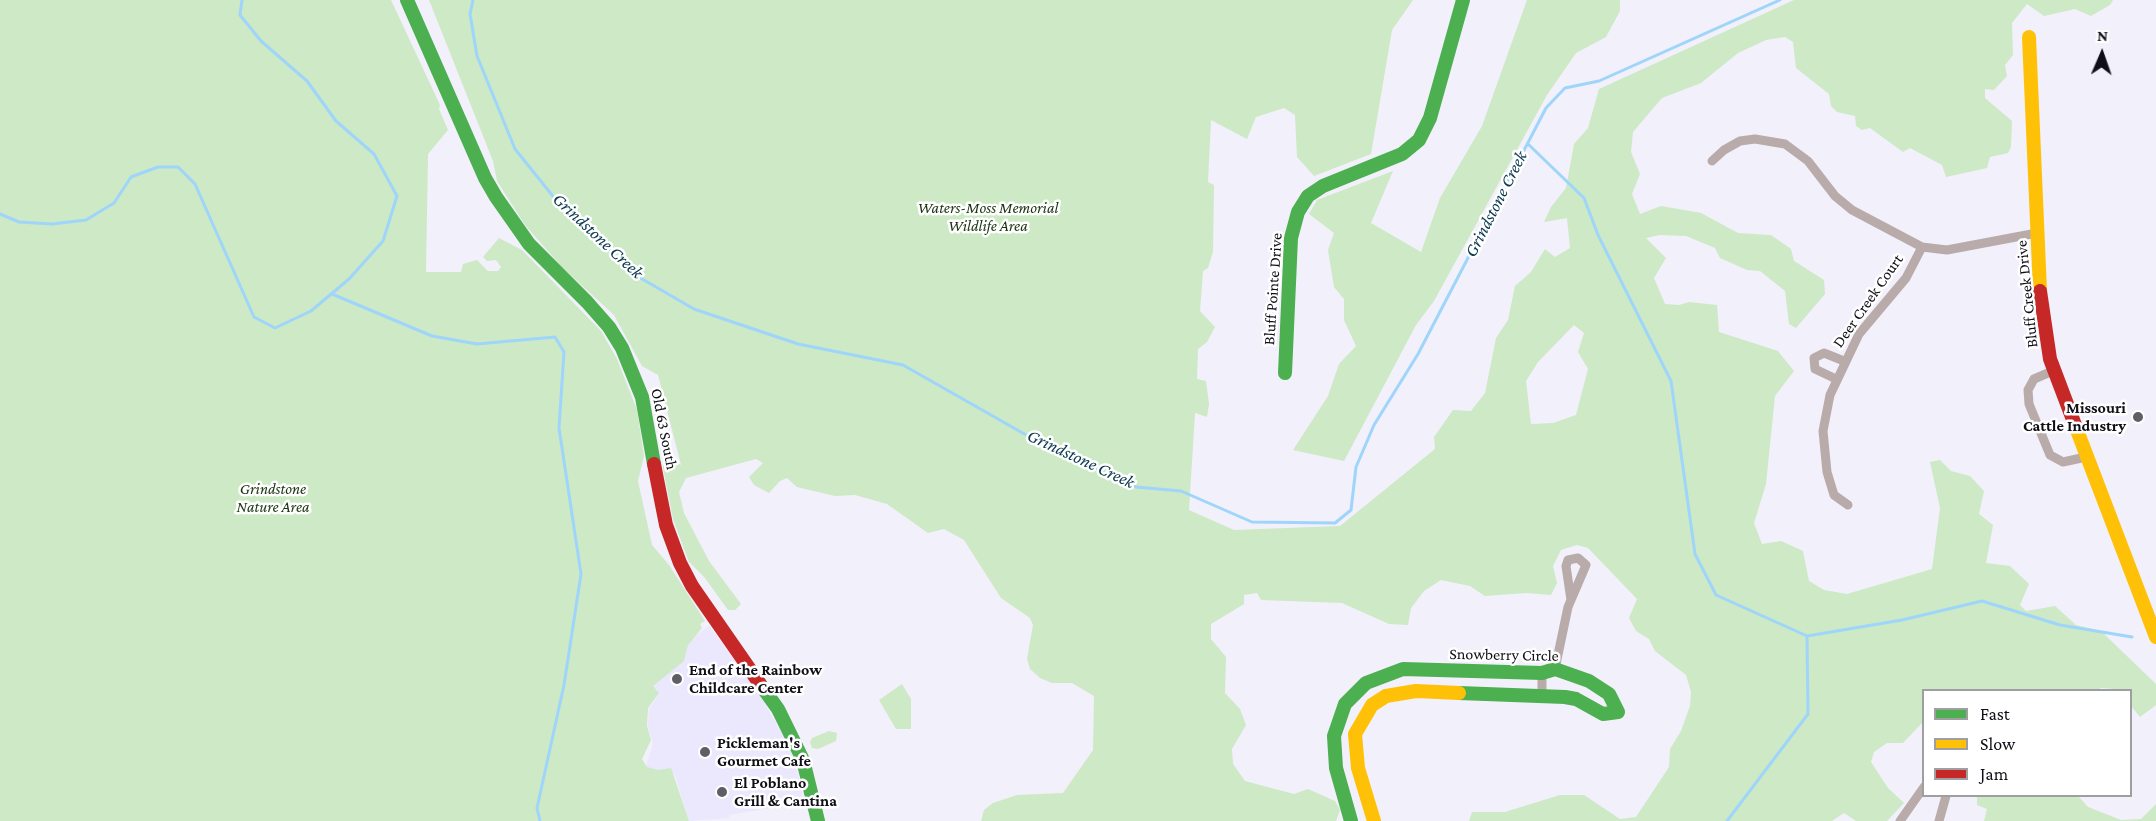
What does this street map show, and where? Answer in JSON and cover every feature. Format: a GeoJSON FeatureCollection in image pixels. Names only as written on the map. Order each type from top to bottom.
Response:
{"type":"FeatureCollection","features":[{"type":"Feature","properties":{"kind":"street","name":"Old 63 South"},"geometry":{"type":"LineString","coordinates":[[407,0],[496,197],[529,244],[602,319],[622,348],[642,397],[666,525],[680,563],[692,586],[778,709],[803,760],[818,821]]}},
{"type":"Feature","properties":{"kind":"street","name":"Bluff Pointe Drive"},"geometry":{"type":"LineString","coordinates":[[1285,373],[1291,238],[1302,204],[1308,196],[1323,186],[1402,154],[1419,140],[1430,118],[1460,19],[1463,0]]}},
{"type":"Feature","properties":{"kind":"street","name":"Bluff Creek Drive"},"geometry":{"type":"LineString","coordinates":[[2029,37],[2042,316],[2055,370],[2156,637]]}},
{"type":"Feature","properties":{"kind":"street"},"geometry":{"type":"LineString","coordinates":[[1712,161],[1724,150],[1740,141],[1770,140],[1785,144],[1803,156],[1835,196],[1852,210],[1922,247],[1947,250],[2037,233]]}},
{"type":"Feature","properties":{"kind":"street","name":"Deer Creek Court"},"geometry":{"type":"LineString","coordinates":[[1848,505],[1834,495],[1823,449],[1826,412],[1844,361],[1872,316],[1906,278],[1922,247]]}},
{"type":"Feature","properties":{"kind":"street"},"geometry":{"type":"LineString","coordinates":[[1836,379],[1815,369],[1814,358],[1824,353],[1844,361]]}},
{"type":"Feature","properties":{"kind":"street"},"geometry":{"type":"LineString","coordinates":[[2055,370],[2034,379],[2028,390],[2029,404],[2050,455],[2063,462],[2086,457]]}},
{"type":"Feature","properties":{"kind":"street"},"geometry":{"type":"LineString","coordinates":[[1542,696],[1571,600]]}},
{"type":"Feature","properties":{"kind":"street","name":"Snowberry Circle"},"geometry":{"type":"LineString","coordinates":[[1352,821],[1334,761],[1334,736],[1345,704],[1366,682],[1403,669],[1548,671],[1589,681],[1609,694],[1618,712],[1603,714],[1576,699],[1542,696],[1416,691],[1386,696],[1372,705],[1354,734],[1358,768],[1374,821]]}},
{"type":"Feature","properties":{"kind":"street"},"geometry":{"type":"LineString","coordinates":[[1900,821],[1922,788]]}},
{"type":"Feature","properties":{"kind":"street"},"geometry":{"type":"LineString","coordinates":[[1939,821],[1945,797]]}},
{"type":"Feature","properties":{"kind":"shaded area"},"geometry":{"type":"Polygon","coordinates":[[[709,626],[757,691],[788,744],[803,789],[801,803],[729,815],[729,818],[689,821],[675,775],[645,769],[653,744],[648,726],[649,709],[659,693],[643,674],[709,626]]]}},
{"type":"Feature","properties":{"kind":"green space","name":"Grindstone Nature Area"},"geometry":{"type":"Polygon","coordinates":[[[0,0],[391,0],[440,105],[439,109],[448,130],[428,154],[426,272],[461,272],[463,264],[477,260],[488,271],[498,271],[501,267],[496,260],[487,261],[483,257],[499,238],[522,250],[601,331],[617,359],[637,410],[644,456],[638,481],[652,545],[669,565],[705,621],[700,624],[702,628],[688,645],[684,661],[653,686],[659,693],[648,708],[647,726],[651,740],[642,759],[647,767],[658,770],[671,768],[689,821],[0,821],[0,0]]]}},
{"type":"Feature","properties":{"kind":"green space","name":"Waters-Moss Memorial Wildlife Area"},"geometry":{"type":"Polygon","coordinates":[[[429,0],[1413,0],[1392,30],[1371,154],[1314,176],[1297,157],[1295,115],[1284,108],[1256,117],[1247,139],[1211,120],[1208,182],[1214,185],[1213,252],[1208,268],[1203,271],[1200,311],[1215,327],[1207,342],[1198,349],[1197,379],[1206,381],[1209,404],[1207,417],[1195,413],[1189,510],[1234,530],[1340,526],[1435,449],[1434,437],[1453,410],[1471,411],[1485,393],[1496,338],[1508,320],[1515,286],[1531,272],[1545,249],[1555,257],[1570,248],[1567,218],[1544,222],[1551,207],[1566,188],[1574,144],[1588,128],[1599,89],[1794,0],[2113,0],[2110,5],[2091,16],[2075,9],[2044,16],[2027,4],[2012,23],[2013,55],[2005,65],[2007,76],[1994,90],[1985,89],[1985,98],[2012,121],[2011,147],[2008,153],[1990,157],[1987,168],[1946,177],[1942,165],[1910,148],[1903,152],[1870,128],[1862,130],[1856,126],[1855,116],[1837,112],[1831,106],[1829,94],[1796,68],[1793,42],[1785,37],[1766,40],[1738,53],[1701,83],[1662,98],[1633,132],[1631,152],[1640,174],[1632,194],[1640,214],[1661,206],[1701,213],[1738,233],[1771,235],[1791,249],[1794,261],[1824,280],[1825,294],[1796,328],[1789,324],[1785,291],[1760,271],[1747,270],[1720,258],[1715,248],[1686,236],[1660,235],[1646,238],[1666,258],[1654,278],[1665,304],[1679,305],[1689,302],[1717,305],[1719,332],[1778,351],[1794,371],[1775,396],[1766,484],[1754,523],[1762,544],[1781,541],[1803,551],[1809,581],[1824,590],[1847,594],[1932,569],[1940,508],[1930,462],[1940,460],[1951,471],[1970,476],[1984,491],[1979,514],[1993,525],[1986,563],[2010,566],[2029,584],[2020,605],[2026,611],[2055,606],[2076,625],[2101,631],[2156,684],[2156,705],[2140,717],[2132,707],[2132,689],[1922,689],[1922,723],[1903,743],[1887,743],[1874,752],[1871,762],[1888,788],[1904,803],[1887,821],[1856,821],[1844,813],[1832,821],[1469,821],[1472,812],[1505,812],[1560,795],[1584,795],[1620,819],[1636,817],[1669,767],[1670,749],[1681,731],[1690,706],[1691,692],[1686,675],[1655,651],[1649,639],[1636,631],[1629,618],[1637,599],[1588,548],[1577,545],[1561,550],[1553,566],[1557,583],[1551,595],[1526,593],[1485,596],[1470,586],[1441,580],[1424,591],[1411,608],[1408,625],[1389,624],[1342,603],[1261,600],[1257,593],[1244,595],[1244,604],[1211,624],[1211,639],[1226,657],[1225,693],[1240,709],[1246,725],[1232,749],[1233,764],[1245,781],[1294,794],[1308,789],[1335,801],[1340,810],[1336,821],[981,821],[984,810],[993,803],[1017,795],[1063,793],[1093,750],[1094,696],[1072,683],[1052,683],[1040,678],[1030,669],[1027,659],[1033,625],[1030,618],[1001,598],[964,540],[944,529],[928,533],[887,504],[855,495],[835,496],[797,487],[787,478],[780,481],[769,493],[754,485],[749,477],[763,463],[756,459],[686,478],[679,492],[684,513],[709,561],[741,604],[735,610],[728,610],[705,578],[689,562],[673,519],[663,468],[664,460],[672,459],[681,465],[658,375],[642,366],[614,315],[562,267],[525,225],[497,181],[493,161],[429,0]],[[1574,325],[1538,362],[1526,381],[1531,424],[1553,423],[1576,415],[1588,369],[1578,352],[1584,333],[1574,325]]]}},
{"type":"Feature","properties":{"kind":"green space"},"geometry":{"type":"Polygon","coordinates":[[[1527,0],[1620,0],[1620,11],[1606,37],[1576,53],[1547,95],[1434,301],[1416,325],[1344,461],[1293,450],[1328,396],[1339,364],[1356,346],[1344,320],[1344,299],[1334,287],[1328,250],[1334,233],[1309,214],[1317,200],[1393,171],[1371,223],[1421,252],[1440,198],[1482,126],[1527,0]]]}},
{"type":"Feature","properties":{"kind":"green space"},"geometry":{"type":"Polygon","coordinates":[[[902,684],[911,699],[911,729],[896,729],[879,700],[902,684]]]}},
{"type":"Feature","properties":{"kind":"green space"},"geometry":{"type":"Polygon","coordinates":[[[829,731],[837,733],[836,741],[818,749],[812,748],[810,742],[812,738],[829,731]]]}},
{"type":"Feature","properties":{"kind":"green space"},"geometry":{"type":"Polygon","coordinates":[[[1977,797],[2079,797],[2088,807],[2121,820],[2141,819],[2156,804],[2156,821],[1984,821],[1987,809],[1977,805],[1977,797]]]}},
{"type":"Feature","properties":{"kind":"waterway","name":"Grindstone Creek"},"geometry":{"type":"LineString","coordinates":[[0,214],[19,222],[52,224],[86,220],[114,203],[131,177],[158,167],[178,167],[195,184],[254,317],[275,328],[311,311],[349,279],[383,241],[397,196],[374,154],[336,121],[307,81],[261,41],[240,15],[242,0]]}},
{"type":"Feature","properties":{"kind":"waterway","name":"Grindstone Creek"},"geometry":{"type":"LineString","coordinates":[[473,0],[470,14],[477,56],[515,149],[556,200],[637,276],[694,309],[798,344],[903,365],[1049,448],[1136,487],[1181,491],[1252,522],[1335,523],[1351,510],[1356,467],[1374,425],[1418,354],[1546,108],[1565,88],[1599,81],[1780,0]]}},
{"type":"Feature","properties":{"kind":"waterway"},"geometry":{"type":"LineString","coordinates":[[1528,144],[1584,198],[1598,235],[1671,381],[1695,554],[1716,595],[1807,636],[1808,714],[1727,821]]}},
{"type":"Feature","properties":{"kind":"waterway"},"geometry":{"type":"LineString","coordinates":[[332,294],[432,336],[477,344],[555,337],[564,352],[559,428],[581,574],[564,685],[537,808],[540,821]]}},
{"type":"Feature","properties":{"kind":"waterway"},"geometry":{"type":"LineString","coordinates":[[1807,636],[1902,620],[1982,601],[2060,625],[2132,637]]}},
{"type":"Feature","properties":{"kind":"traffic: fast"},"geometry":{"type":"LineString","coordinates":[[407,0],[485,178],[496,197],[529,244],[587,302],[609,327],[622,348],[642,397],[654,464]]}},
{"type":"Feature","properties":{"kind":"traffic: fast"},"geometry":{"type":"LineString","coordinates":[[1285,373],[1291,238],[1298,212],[1308,196],[1323,186],[1402,154],[1419,140],[1430,118],[1463,0]]}},
{"type":"Feature","properties":{"kind":"traffic: fast"},"geometry":{"type":"LineString","coordinates":[[1351,821],[1336,768],[1334,736],[1345,704],[1366,683],[1403,669],[1542,673],[1555,669],[1589,681],[1609,694],[1618,712],[1603,714],[1576,699],[1565,697],[1459,693]]}},
{"type":"Feature","properties":{"kind":"traffic: fast"},"geometry":{"type":"LineString","coordinates":[[760,684],[778,709],[803,760],[818,821]]}},
{"type":"Feature","properties":{"kind":"traffic: slow"},"geometry":{"type":"LineString","coordinates":[[2029,37],[2040,291]]}},
{"type":"Feature","properties":{"kind":"traffic: slow"},"geometry":{"type":"LineString","coordinates":[[2075,425],[2156,637]]}},
{"type":"Feature","properties":{"kind":"traffic: slow"},"geometry":{"type":"LineString","coordinates":[[1374,821],[1358,768],[1355,734],[1372,705],[1386,696],[1416,691],[1459,693]]}},
{"type":"Feature","properties":{"kind":"traffic: jam"},"geometry":{"type":"LineString","coordinates":[[2040,291],[2050,359],[2075,425]]}},
{"type":"Feature","properties":{"kind":"traffic: jam"},"geometry":{"type":"LineString","coordinates":[[654,464],[666,525],[680,563],[692,586],[760,684]]}},
{"type":"Feature","properties":{"kind":"place","name":"Missouri Cattle Industry"},"geometry":{"type":"Point","coordinates":[2138,417]}},
{"type":"Feature","properties":{"kind":"place","name":"End of the Rainbow Childcare Center"},"geometry":{"type":"Point","coordinates":[677,679]}},
{"type":"Feature","properties":{"kind":"place","name":"Pickleman's Gourmet Cafe"},"geometry":{"type":"Point","coordinates":[705,752]}},
{"type":"Feature","properties":{"kind":"place","name":"El Poblano Grill & Cantina"},"geometry":{"type":"Point","coordinates":[722,792]}}]}
